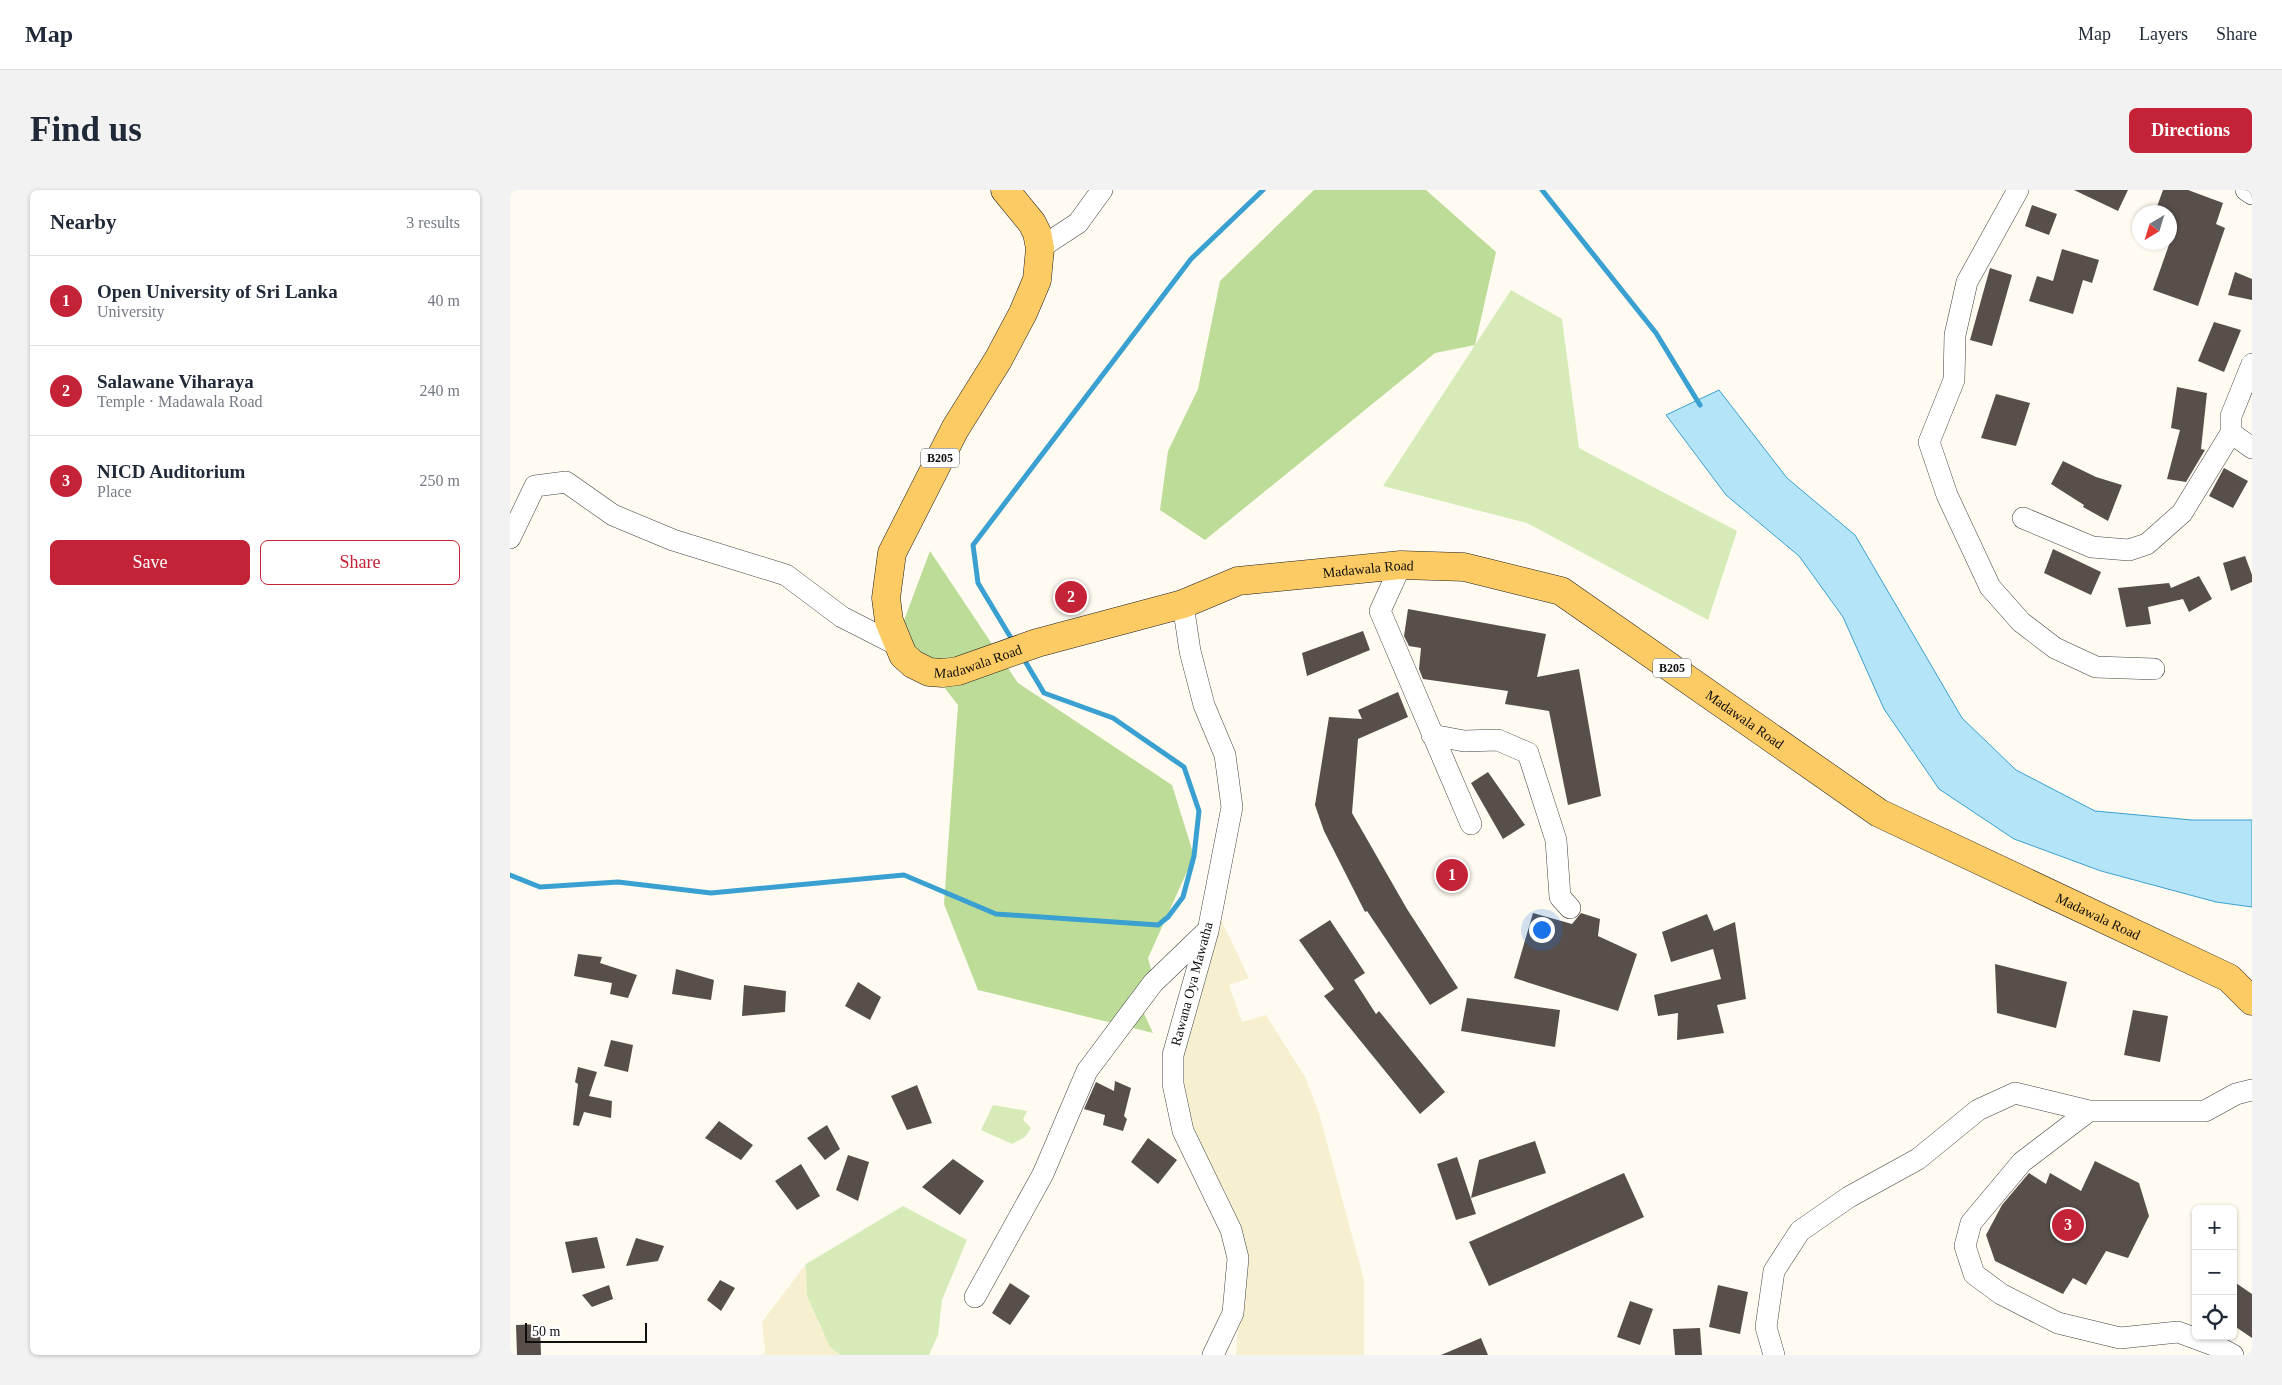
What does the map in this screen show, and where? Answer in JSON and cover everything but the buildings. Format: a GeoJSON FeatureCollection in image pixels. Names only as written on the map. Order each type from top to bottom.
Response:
{"type":"FeatureCollection","features":[{"type":"Feature","properties":{"kind":"main road","name":"Madawala Road"},"geometry":{"type":"LineString","coordinates":[[1005,190],[1032,223],[1040,248],[1037,280],[1023,313],[998,360],[955,429],[892,553],[886,598],[889,621],[903,656],[913,664],[929,672],[943,673],[987,661],[1037,643],[1183,604],[1238,581],[1401,565],[1464,567],[1561,591],[1879,813],[2229,978],[2252,1001]]}},
{"type":"Feature","properties":{"kind":"street"},"geometry":{"type":"LineString","coordinates":[[1040,248],[1078,223],[1102,190]]}},
{"type":"Feature","properties":{"kind":"street"},"geometry":{"type":"LineString","coordinates":[[2018,190],[1967,282],[1955,335],[1954,380],[1929,442],[1947,495],[1990,587],[2021,622],[2055,648],[2096,667],[2154,669]]}},
{"type":"Feature","properties":{"kind":"street"},"geometry":{"type":"LineString","coordinates":[[2246,190],[2252,194]]}},
{"type":"Feature","properties":{"kind":"street"},"geometry":{"type":"LineString","coordinates":[[2023,518],[2092,547],[2129,550],[2147,544],[2182,512],[2231,433],[2231,416],[2252,364]]}},
{"type":"Feature","properties":{"kind":"street"},"geometry":{"type":"LineString","coordinates":[[2231,433],[2252,448]]}},
{"type":"Feature","properties":{"kind":"street"},"geometry":{"type":"LineString","coordinates":[[510,538],[535,486],[566,482],[613,515],[673,540],[786,575],[842,616],[897,645]]}},
{"type":"Feature","properties":{"kind":"street"},"geometry":{"type":"LineString","coordinates":[[1401,565],[1380,611],[1471,824]]}},
{"type":"Feature","properties":{"kind":"street","name":"Rawana Oya Mawatha"},"geometry":{"type":"LineString","coordinates":[[1183,604],[1190,651],[1204,705],[1225,755],[1232,807],[1208,931],[1173,1055],[1173,1084],[1183,1132],[1231,1230],[1238,1258],[1233,1313],[1213,1355]]}},
{"type":"Feature","properties":{"kind":"street"},"geometry":{"type":"LineString","coordinates":[[1432,735],[1464,741],[1498,740],[1528,752],[1556,840],[1560,897],[1570,908]]}},
{"type":"Feature","properties":{"kind":"street"},"geometry":{"type":"LineString","coordinates":[[975,1297],[1043,1174],[1086,1071],[1153,984],[1208,931]]}},
{"type":"Feature","properties":{"kind":"street"},"geometry":{"type":"LineString","coordinates":[[1774,1355],[1766,1327],[1774,1271],[1800,1231],[1849,1197],[1918,1159],[1978,1110],[2015,1093],[2089,1111],[2205,1111],[2236,1094],[2252,1090]]}},
{"type":"Feature","properties":{"kind":"street"},"geometry":{"type":"LineString","coordinates":[[2089,1111],[2022,1162],[1971,1223],[1965,1246],[1974,1274],[2001,1294],[2058,1323],[2120,1338],[2178,1332],[2216,1346],[2233,1355]]}},
{"type":"Feature","properties":{"kind":"shaded area"},"geometry":{"type":"Polygon","coordinates":[[[1216,909],[1249,978],[1229,985],[1242,1022],[1266,1015],[1305,1077],[1319,1113],[1364,1280],[1364,1355],[1236,1355],[1243,1264],[1226,1192],[1181,1123],[1170,1060],[1216,909]]]}},
{"type":"Feature","properties":{"kind":"shaded area"},"geometry":{"type":"Polygon","coordinates":[[[806,1264],[819,1325],[847,1355],[763,1355],[765,1352],[762,1322],[806,1264]]]}},
{"type":"Feature","properties":{"kind":"green space"},"geometry":{"type":"Polygon","coordinates":[[[1314,190],[1426,190],[1496,252],[1475,345],[1435,353],[1205,540],[1160,510],[1168,451],[1198,389],[1220,281],[1314,190]]]}},
{"type":"Feature","properties":{"kind":"green space"},"geometry":{"type":"Polygon","coordinates":[[[1511,290],[1562,319],[1579,448],[1737,531],[1708,620],[1527,523],[1383,486],[1511,290]]]}},
{"type":"Feature","properties":{"kind":"green space"},"geometry":{"type":"Polygon","coordinates":[[[930,551],[1018,683],[1172,785],[1194,856],[1148,958],[1151,969],[1141,1007],[1153,1033],[978,990],[944,904],[958,705],[900,631],[930,551]]]}},
{"type":"Feature","properties":{"kind":"green space"},"geometry":{"type":"Polygon","coordinates":[[[993,1105],[1027,1111],[1023,1120],[1031,1128],[1025,1137],[1012,1144],[981,1130],[993,1105]]]}},
{"type":"Feature","properties":{"kind":"green space"},"geometry":{"type":"Polygon","coordinates":[[[903,1206],[967,1240],[942,1300],[938,1335],[929,1355],[841,1355],[830,1347],[807,1296],[806,1264],[903,1206]]]}},
{"type":"Feature","properties":{"kind":"water"},"geometry":{"type":"Polygon","coordinates":[[[1719,390],[1787,478],[1855,535],[1962,718],[2016,770],[2095,811],[2192,820],[2252,820],[2252,907],[2216,902],[2101,871],[2014,839],[1939,789],[1884,709],[1843,617],[1799,556],[1726,495],[1666,415],[1719,390]]]}},
{"type":"Feature","properties":{"kind":"waterway"},"geometry":{"type":"LineString","coordinates":[[1014,643],[978,583],[973,545],[1191,259],[1263,190]]}},
{"type":"Feature","properties":{"kind":"waterway"},"geometry":{"type":"LineString","coordinates":[[1542,190],[1656,333],[1700,405]]}},
{"type":"Feature","properties":{"kind":"waterway"},"geometry":{"type":"LineString","coordinates":[[510,875],[540,887],[618,882],[711,893],[904,875],[996,914],[1158,925],[1168,917],[1183,897],[1194,856],[1199,811],[1184,767],[1113,718],[1044,693],[1022,656]]}},
{"type":"Feature","properties":{"kind":"place","name":"Salawane Viharaya"},"geometry":{"type":"Point","coordinates":[1071,597]}},
{"type":"Feature","properties":{"kind":"place","name":"Open University of Sri Lanka"},"geometry":{"type":"Point","coordinates":[1452,875]}},
{"type":"Feature","properties":{"kind":"place","name":"NICD Auditorium"},"geometry":{"type":"Point","coordinates":[2068,1225]}}]}
